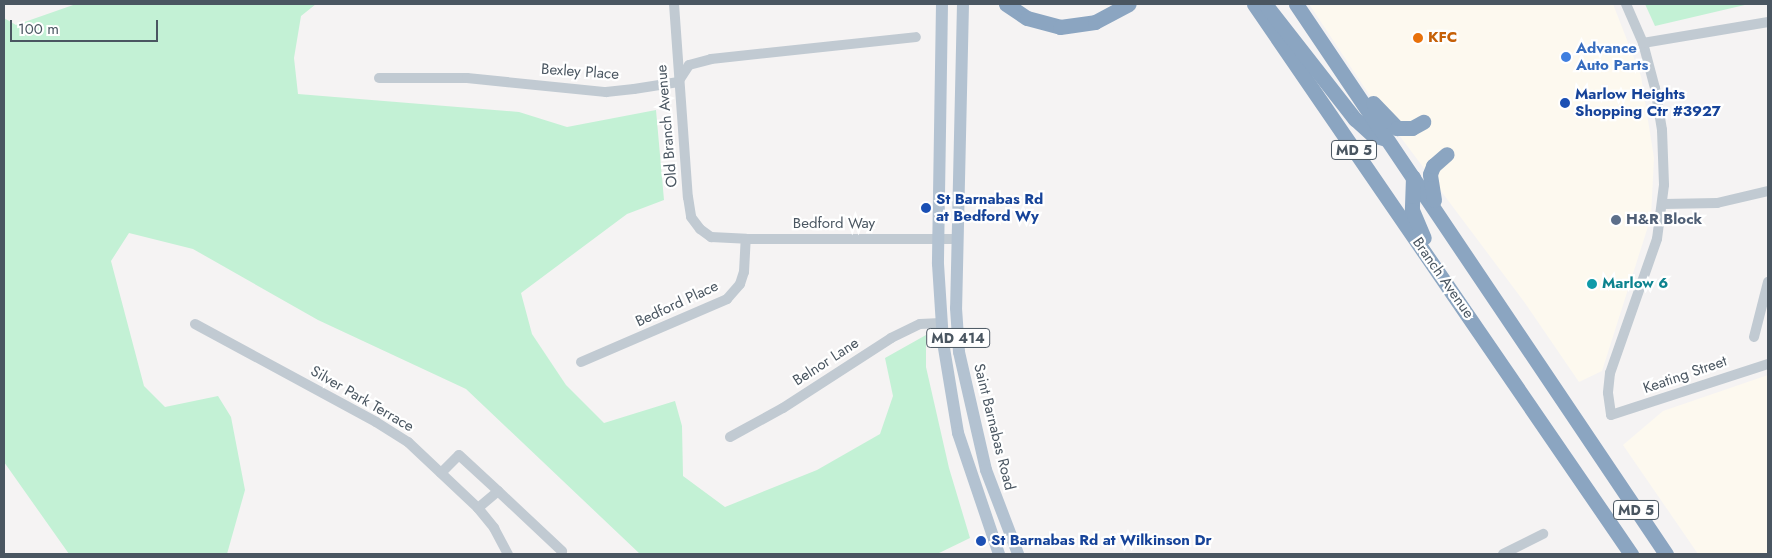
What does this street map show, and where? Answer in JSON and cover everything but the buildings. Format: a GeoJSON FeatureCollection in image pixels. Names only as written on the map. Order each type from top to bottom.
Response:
{"type":"FeatureCollection","features":[{"type":"Feature","properties":{"kind":"highway"},"geometry":{"type":"LineString","coordinates":[[1006,4],[1026,18],[1060,27],[1095,22],[1129,4]]}},
{"type":"Feature","properties":{"kind":"highway","name":"Branch Avenue"},"geometry":{"type":"LineString","coordinates":[[1254,4],[1631,554]]}},
{"type":"Feature","properties":{"kind":"highway"},"geometry":{"type":"LineString","coordinates":[[1265,4],[1355,119],[1373,135],[1388,140]]}},
{"type":"Feature","properties":{"kind":"highway","name":"MD 5"},"geometry":{"type":"LineString","coordinates":[[1296,4],[1436,209],[1666,554]]}},
{"type":"Feature","properties":{"kind":"highway"},"geometry":{"type":"LineString","coordinates":[[1315,32],[1397,128],[1412,128],[1423,122]]}},
{"type":"Feature","properties":{"kind":"highway"},"geometry":{"type":"LineString","coordinates":[[1436,209],[1430,174],[1433,166],[1447,154]]}},
{"type":"Feature","properties":{"kind":"highway"},"geometry":{"type":"LineString","coordinates":[[1413,177],[1411,201],[1415,219],[1455,295]]}},
{"type":"Feature","properties":{"kind":"main road","name":"MD 414"},"geometry":{"type":"LineString","coordinates":[[942,4],[938,239],[941,323],[958,432],[999,554]]}},
{"type":"Feature","properties":{"kind":"main road","name":"Saint Barnabas Road"},"geometry":{"type":"LineString","coordinates":[[963,4],[957,239],[957,330],[965,384],[986,470],[1018,554]]}},
{"type":"Feature","properties":{"kind":"street","name":"Old Branch Avenue"},"geometry":{"type":"LineString","coordinates":[[674,4],[678,82],[691,217],[711,237]]}},
{"type":"Feature","properties":{"kind":"street"},"geometry":{"type":"LineString","coordinates":[[1626,4],[1643,44],[1660,113],[1664,204],[1717,203],[1768,191]]}},
{"type":"Feature","properties":{"kind":"street"},"geometry":{"type":"LineString","coordinates":[[1643,44],[1768,22]]}},
{"type":"Feature","properties":{"kind":"street"},"geometry":{"type":"LineString","coordinates":[[678,82],[689,65],[711,59],[916,37]]}},
{"type":"Feature","properties":{"kind":"street","name":"Bexley Place"},"geometry":{"type":"LineString","coordinates":[[379,78],[467,78],[606,92],[678,82]]}},
{"type":"Feature","properties":{"kind":"street","name":"Keating Street"},"geometry":{"type":"LineString","coordinates":[[1664,204],[1657,239],[1610,373],[1608,393],[1612,415],[1768,364]]}},
{"type":"Feature","properties":{"kind":"street","name":"Bedford Way"},"geometry":{"type":"LineString","coordinates":[[711,237],[746,239],[957,239]]}},
{"type":"Feature","properties":{"kind":"street","name":"Bedford Place"},"geometry":{"type":"LineString","coordinates":[[581,362],[727,299],[740,284],[744,272],[746,239]]}},
{"type":"Feature","properties":{"kind":"street"},"geometry":{"type":"LineString","coordinates":[[1754,337],[1768,282]]}},
{"type":"Feature","properties":{"kind":"street","name":"Belnor Lane"},"geometry":{"type":"LineString","coordinates":[[730,438],[783,408],[891,338],[920,324],[941,323]]}},
{"type":"Feature","properties":{"kind":"street","name":"Silver Park Terrace"},"geometry":{"type":"LineString","coordinates":[[195,324],[376,422],[408,442],[478,508],[494,528],[508,554]]}},
{"type":"Feature","properties":{"kind":"street"},"geometry":{"type":"LineString","coordinates":[[441,472],[459,455],[562,551]]}},
{"type":"Feature","properties":{"kind":"street"},"geometry":{"type":"LineString","coordinates":[[478,508],[498,490]]}},
{"type":"Feature","properties":{"kind":"street"},"geometry":{"type":"LineString","coordinates":[[1503,554],[1543,534]]}},
{"type":"Feature","properties":{"kind":"shaded area"},"geometry":{"type":"Polygon","coordinates":[[[1309,4],[1613,4],[1641,76],[1654,158],[1651,217],[1602,371],[1579,382],[1525,303],[1372,99],[1309,4]]]}},
{"type":"Feature","properties":{"kind":"shaded area"},"geometry":{"type":"Polygon","coordinates":[[[1768,375],[1768,554],[1698,554],[1623,445],[1663,411],[1768,375]]]}},
{"type":"Feature","properties":{"kind":"green space"},"geometry":{"type":"Polygon","coordinates":[[[76,4],[316,4],[301,16],[294,58],[298,94],[519,112],[567,127],[656,110],[664,200],[627,214],[521,293],[532,334],[566,385],[604,423],[675,401],[682,426],[683,476],[725,507],[817,470],[880,434],[893,396],[885,358],[926,335],[926,367],[949,468],[970,538],[937,554],[640,554],[466,389],[318,320],[193,249],[129,233],[111,261],[144,386],[165,407],[218,396],[231,417],[245,490],[227,554],[69,554],[4,462],[4,18],[16,25],[76,4]]]}},
{"type":"Feature","properties":{"kind":"green space"},"geometry":{"type":"Polygon","coordinates":[[[1645,4],[1749,4],[1655,26],[1645,4]]]}},
{"type":"Feature","properties":{"kind":"place","name":"KFC"},"geometry":{"type":"Point","coordinates":[1418,38]}},
{"type":"Feature","properties":{"kind":"place","name":"Advance Auto Parts"},"geometry":{"type":"Point","coordinates":[1566,57]}},
{"type":"Feature","properties":{"kind":"place","name":"Marlow Heights Shopping Ctr #3927"},"geometry":{"type":"Point","coordinates":[1565,103]}},
{"type":"Feature","properties":{"kind":"place","name":"St Barnabas Rd at Bedford Wy"},"geometry":{"type":"Point","coordinates":[926,208]}},
{"type":"Feature","properties":{"kind":"place","name":"H&R Block"},"geometry":{"type":"Point","coordinates":[1616,220]}},
{"type":"Feature","properties":{"kind":"place","name":"Marlow 6"},"geometry":{"type":"Point","coordinates":[1592,284]}},
{"type":"Feature","properties":{"kind":"place","name":"St Barnabas Rd at Wilkinson Dr"},"geometry":{"type":"Point","coordinates":[981,541]}}]}
